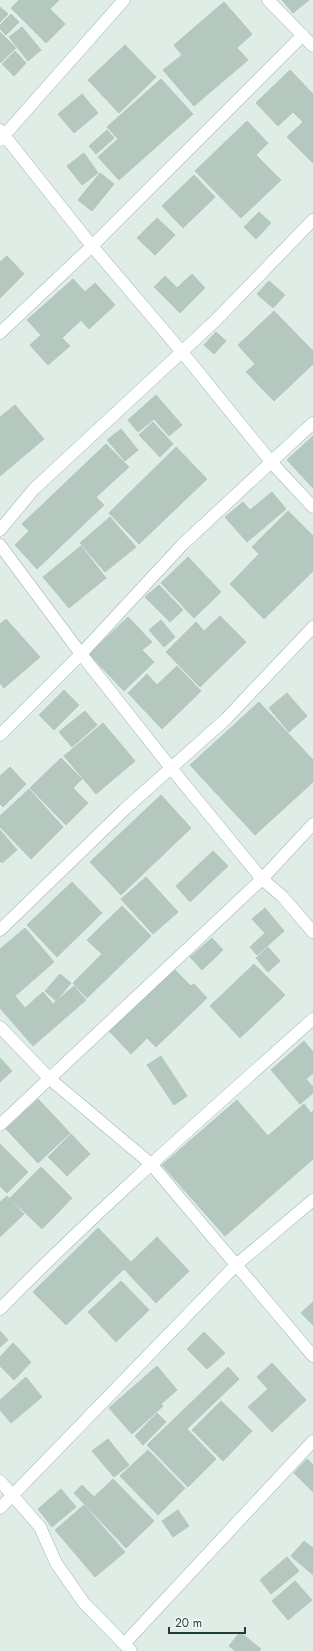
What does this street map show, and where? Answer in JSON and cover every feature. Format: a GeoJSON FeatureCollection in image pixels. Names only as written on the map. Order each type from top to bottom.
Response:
{"type":"FeatureCollection","features":[{"type":"Feature","properties":{"kind":"street"},"geometry":{"type":"LineString","coordinates":[[124,0],[2,135],[272,463],[313,507]]}},
{"type":"Feature","properties":{"kind":"street"},"geometry":{"type":"LineString","coordinates":[[268,0],[313,46]]}},
{"type":"Feature","properties":{"kind":"street"},"geometry":{"type":"LineString","coordinates":[[0,333],[92,246],[303,35]]}},
{"type":"Feature","properties":{"kind":"street"},"geometry":{"type":"LineString","coordinates":[[0,530],[34,489],[182,352],[313,220]]}},
{"type":"Feature","properties":{"kind":"street"},"geometry":{"type":"LineString","coordinates":[[0,735],[81,654],[182,545],[272,463],[313,423]]}},
{"type":"Feature","properties":{"kind":"street"},"geometry":{"type":"LineString","coordinates":[[0,545],[81,654],[171,768],[262,879],[282,896],[313,932]]}},
{"type":"Feature","properties":{"kind":"street"},"geometry":{"type":"LineString","coordinates":[[0,930],[125,809],[231,714],[313,627]]}},
{"type":"Feature","properties":{"kind":"street"},"geometry":{"type":"LineString","coordinates":[[0,1125],[262,879],[313,824]]}},
{"type":"Feature","properties":{"kind":"street"},"geometry":{"type":"LineString","coordinates":[[0,1309],[57,1251],[150,1164],[313,1019]]}},
{"type":"Feature","properties":{"kind":"street"},"geometry":{"type":"LineString","coordinates":[[0,1028],[50,1079],[150,1164],[313,1356]]}},
{"type":"Feature","properties":{"kind":"street"},"geometry":{"type":"LineString","coordinates":[[0,1508],[236,1265],[313,1200]]}},
{"type":"Feature","properties":{"kind":"street"},"geometry":{"type":"LineString","coordinates":[[0,1481],[40,1527],[56,1563],[84,1604],[128,1648],[313,1441]]}},
{"type":"Feature","properties":{"kind":"building"},"geometry":{"type":"Polygon","coordinates":[[[19,0],[59,0],[50,9],[65,24],[46,43],[11,8],[19,0]]]}},
{"type":"Feature","properties":{"kind":"building"},"geometry":{"type":"Polygon","coordinates":[[[282,0],[309,0],[293,13],[282,0]]]}},
{"type":"Feature","properties":{"kind":"building"},"geometry":{"type":"Polygon","coordinates":[[[224,2],[252,34],[237,48],[248,60],[194,106],[163,70],[182,55],[174,45],[224,2]]]}},
{"type":"Feature","properties":{"kind":"building"},"geometry":{"type":"Polygon","coordinates":[[[0,7],[8,14],[0,22],[0,7]]]}},
{"type":"Feature","properties":{"kind":"building"},"geometry":{"type":"Polygon","coordinates":[[[11,14],[19,22],[6,35],[0,29],[0,25],[11,14]]]}},
{"type":"Feature","properties":{"kind":"building"},"geometry":{"type":"Polygon","coordinates":[[[22,27],[41,50],[28,61],[9,37],[22,27]]]}},
{"type":"Feature","properties":{"kind":"building"},"geometry":{"type":"Polygon","coordinates":[[[0,32],[16,48],[0,63],[0,32]]]}},
{"type":"Feature","properties":{"kind":"building"},"geometry":{"type":"Polygon","coordinates":[[[125,45],[156,77],[119,113],[88,80],[125,45]]]}},
{"type":"Feature","properties":{"kind":"building"},"geometry":{"type":"Polygon","coordinates":[[[15,51],[26,63],[14,76],[2,64],[15,51]]]}},
{"type":"Feature","properties":{"kind":"building"},"geometry":{"type":"Polygon","coordinates":[[[290,70],[313,94],[313,163],[287,137],[303,122],[293,112],[278,126],[256,103],[290,70]]]}},
{"type":"Feature","properties":{"kind":"building"},"geometry":{"type":"Polygon","coordinates":[[[161,79],[193,114],[119,180],[98,157],[118,139],[107,127],[161,79]]]}},
{"type":"Feature","properties":{"kind":"building"},"geometry":{"type":"Polygon","coordinates":[[[82,94],[98,113],[74,133],[58,114],[82,94]]]}},
{"type":"Feature","properties":{"kind":"building"},"geometry":{"type":"Polygon","coordinates":[[[247,121],[268,143],[256,155],[281,180],[241,218],[195,171],[247,121]]]}},
{"type":"Feature","properties":{"kind":"building"},"geometry":{"type":"Polygon","coordinates":[[[107,130],[114,138],[96,154],[89,146],[107,130]]]}},
{"type":"Feature","properties":{"kind":"building"},"geometry":{"type":"Polygon","coordinates":[[[84,153],[98,173],[82,185],[67,166],[84,153]]]}},
{"type":"Feature","properties":{"kind":"building"},"geometry":{"type":"Polygon","coordinates":[[[100,173],[114,184],[92,211],[78,200],[100,173]]]}},
{"type":"Feature","properties":{"kind":"building"},"geometry":{"type":"Polygon","coordinates":[[[194,175],[215,197],[183,228],[162,206],[194,175]]]}},
{"type":"Feature","properties":{"kind":"building"},"geometry":{"type":"Polygon","coordinates":[[[259,212],[271,223],[256,239],[244,227],[259,212]]]}},
{"type":"Feature","properties":{"kind":"building"},"geometry":{"type":"Polygon","coordinates":[[[157,218],[175,235],[155,255],[137,238],[157,218]]]}},
{"type":"Feature","properties":{"kind":"building"},"geometry":{"type":"Polygon","coordinates":[[[7,256],[24,274],[0,298],[0,262],[7,256]]]}},
{"type":"Feature","properties":{"kind":"building"},"geometry":{"type":"Polygon","coordinates":[[[192,274],[205,288],[180,313],[154,287],[165,276],[177,288],[192,274]]]}},
{"type":"Feature","properties":{"kind":"building"},"geometry":{"type":"Polygon","coordinates":[[[73,279],[85,292],[95,283],[115,305],[89,329],[81,320],[62,338],[70,346],[48,365],[30,345],[41,335],[27,320],[73,279]]]}},
{"type":"Feature","properties":{"kind":"building"},"geometry":{"type":"Polygon","coordinates":[[[269,281],[285,295],[273,308],[257,294],[269,281]]]}},
{"type":"Feature","properties":{"kind":"building"},"geometry":{"type":"Polygon","coordinates":[[[274,311],[313,351],[313,364],[274,401],[246,372],[255,364],[238,345],[274,311]]]}},
{"type":"Feature","properties":{"kind":"building"},"geometry":{"type":"Polygon","coordinates":[[[216,332],[226,341],[214,354],[204,345],[216,332]]]}},
{"type":"Feature","properties":{"kind":"building"},"geometry":{"type":"Polygon","coordinates":[[[156,395],[182,425],[169,436],[154,419],[138,432],[128,420],[156,395]]]}},
{"type":"Feature","properties":{"kind":"building"},"geometry":{"type":"Polygon","coordinates":[[[15,405],[44,439],[0,476],[0,417],[15,405]]]}},
{"type":"Feature","properties":{"kind":"building"},"geometry":{"type":"Polygon","coordinates":[[[153,422],[173,444],[160,457],[139,435],[153,422]]]}},
{"type":"Feature","properties":{"kind":"building"},"geometry":{"type":"Polygon","coordinates":[[[121,429],[138,450],[125,461],[107,440],[121,429]]]}},
{"type":"Feature","properties":{"kind":"building"},"geometry":{"type":"Polygon","coordinates":[[[313,436],[313,488],[287,460],[313,436]]]}},
{"type":"Feature","properties":{"kind":"building"},"geometry":{"type":"Polygon","coordinates":[[[106,444],[129,467],[96,497],[104,505],[37,569],[15,545],[29,531],[22,524],[106,444]]]}},
{"type":"Feature","properties":{"kind":"building"},"geometry":{"type":"Polygon","coordinates":[[[176,447],[207,479],[139,544],[109,513],[176,447]]]}},
{"type":"Feature","properties":{"kind":"building"},"geometry":{"type":"Polygon","coordinates":[[[272,492],[286,509],[247,542],[225,517],[243,502],[250,510],[272,492]]]}},
{"type":"Feature","properties":{"kind":"building"},"geometry":{"type":"Polygon","coordinates":[[[288,511],[313,536],[313,571],[264,619],[230,584],[259,554],[252,547],[288,511]]]}},
{"type":"Feature","properties":{"kind":"building"},"geometry":{"type":"Polygon","coordinates":[[[110,517],[136,547],[105,572],[80,543],[110,517]]]}},
{"type":"Feature","properties":{"kind":"building"},"geometry":{"type":"Polygon","coordinates":[[[81,546],[106,578],[69,608],[43,577],[81,546]]]}},
{"type":"Feature","properties":{"kind":"building"},"geometry":{"type":"Polygon","coordinates":[[[188,557],[221,592],[194,618],[161,583],[188,557]]]}},
{"type":"Feature","properties":{"kind":"building"},"geometry":{"type":"Polygon","coordinates":[[[159,585],[183,610],[170,622],[145,597],[159,585]]]}},
{"type":"Feature","properties":{"kind":"building"},"geometry":{"type":"Polygon","coordinates":[[[220,616],[246,642],[200,687],[166,652],[196,622],[204,631],[220,616]]]}},
{"type":"Feature","properties":{"kind":"building"},"geometry":{"type":"Polygon","coordinates":[[[128,617],[152,642],[142,650],[154,662],[124,691],[89,654],[128,617]]]}},
{"type":"Feature","properties":{"kind":"building"},"geometry":{"type":"Polygon","coordinates":[[[6,619],[40,657],[4,688],[0,683],[0,624],[6,619]]]}},
{"type":"Feature","properties":{"kind":"building"},"geometry":{"type":"Polygon","coordinates":[[[161,620],[175,637],[164,647],[149,630],[161,620]]]}},
{"type":"Feature","properties":{"kind":"building"},"geometry":{"type":"Polygon","coordinates":[[[177,666],[201,691],[162,729],[128,693],[147,674],[157,685],[177,666]]]}},
{"type":"Feature","properties":{"kind":"building"},"geometry":{"type":"Polygon","coordinates":[[[64,690],[79,705],[54,730],[39,715],[64,690]]]}},
{"type":"Feature","properties":{"kind":"building"},"geometry":{"type":"Polygon","coordinates":[[[287,693],[307,716],[289,732],[269,708],[287,693]]]}},
{"type":"Feature","properties":{"kind":"building"},"geometry":{"type":"Polygon","coordinates":[[[259,702],[313,760],[313,782],[255,835],[190,765],[259,702]]]}},
{"type":"Feature","properties":{"kind":"building"},"geometry":{"type":"Polygon","coordinates":[[[85,711],[97,725],[72,747],[59,732],[85,711]]]}},
{"type":"Feature","properties":{"kind":"building"},"geometry":{"type":"Polygon","coordinates":[[[103,723],[135,761],[96,794],[64,756],[103,723]]]}},
{"type":"Feature","properties":{"kind":"building"},"geometry":{"type":"Polygon","coordinates":[[[61,758],[82,779],[73,788],[88,803],[66,825],[30,788],[61,758]]]}},
{"type":"Feature","properties":{"kind":"building"},"geometry":{"type":"Polygon","coordinates":[[[10,767],[26,784],[3,807],[0,804],[0,776],[10,767]]]}},
{"type":"Feature","properties":{"kind":"building"},"geometry":{"type":"Polygon","coordinates":[[[29,789],[63,827],[31,859],[0,827],[0,816],[29,789]]]}},
{"type":"Feature","properties":{"kind":"building"},"geometry":{"type":"Polygon","coordinates":[[[161,795],[191,828],[121,895],[90,862],[161,795]]]}},
{"type":"Feature","properties":{"kind":"building"},"geometry":{"type":"Polygon","coordinates":[[[0,830],[17,850],[2,863],[0,861],[0,830]]]}},
{"type":"Feature","properties":{"kind":"building"},"geometry":{"type":"Polygon","coordinates":[[[213,851],[228,866],[190,902],[176,886],[213,851]]]}},
{"type":"Feature","properties":{"kind":"building"},"geometry":{"type":"Polygon","coordinates":[[[146,877],[178,912],[153,934],[121,899],[146,877]]]}},
{"type":"Feature","properties":{"kind":"building"},"geometry":{"type":"Polygon","coordinates":[[[72,882],[102,913],[57,957],[27,925],[72,882]]]}},
{"type":"Feature","properties":{"kind":"building"},"geometry":{"type":"Polygon","coordinates":[[[122,906],[151,936],[87,998],[73,983],[102,954],[87,940],[122,906]]]}},
{"type":"Feature","properties":{"kind":"building"},"geometry":{"type":"Polygon","coordinates":[[[265,908],[284,931],[257,955],[250,947],[265,933],[252,919],[265,908]]]}},
{"type":"Feature","properties":{"kind":"building"},"geometry":{"type":"Polygon","coordinates":[[[25,928],[54,962],[15,996],[25,1008],[43,992],[53,1004],[74,986],[86,1000],[33,1046],[0,1008],[0,949],[25,928]]]}},
{"type":"Feature","properties":{"kind":"building"},"geometry":{"type":"Polygon","coordinates":[[[212,938],[223,950],[202,970],[190,957],[212,938]]]}},
{"type":"Feature","properties":{"kind":"building"},"geometry":{"type":"Polygon","coordinates":[[[268,947],[280,961],[268,972],[256,958],[268,947]]]}},
{"type":"Feature","properties":{"kind":"building"},"geometry":{"type":"Polygon","coordinates":[[[254,964],[285,995],[240,1038],[210,1006],[254,964]]]}},
{"type":"Feature","properties":{"kind":"building"},"geometry":{"type":"Polygon","coordinates":[[[174,969],[191,986],[194,984],[207,998],[156,1047],[147,1038],[131,1054],[109,1031],[174,969]]]}},
{"type":"Feature","properties":{"kind":"building"},"geometry":{"type":"Polygon","coordinates":[[[60,974],[71,983],[56,1001],[45,991],[60,974]]]}},
{"type":"Feature","properties":{"kind":"building"},"geometry":{"type":"Polygon","coordinates":[[[304,1041],[313,1052],[313,1073],[306,1079],[313,1087],[313,1093],[300,1104],[271,1070],[304,1041]]]}},
{"type":"Feature","properties":{"kind":"building"},"geometry":{"type":"Polygon","coordinates":[[[161,1056],[187,1096],[174,1105],[147,1065],[161,1056]]]}},
{"type":"Feature","properties":{"kind":"building"},"geometry":{"type":"Polygon","coordinates":[[[0,1058],[12,1071],[0,1082],[0,1058]]]}},
{"type":"Feature","properties":{"kind":"building"},"geometry":{"type":"Polygon","coordinates":[[[38,1099],[70,1133],[38,1163],[6,1129],[38,1099]]]}},
{"type":"Feature","properties":{"kind":"building"},"geometry":{"type":"Polygon","coordinates":[[[237,1100],[268,1136],[304,1104],[311,1113],[313,1111],[313,1159],[225,1236],[162,1165],[237,1100]]]}},
{"type":"Feature","properties":{"kind":"building"},"geometry":{"type":"Polygon","coordinates":[[[71,1134],[90,1154],[67,1176],[48,1157],[71,1134]]]}},
{"type":"Feature","properties":{"kind":"building"},"geometry":{"type":"Polygon","coordinates":[[[0,1144],[28,1172],[7,1193],[0,1186],[0,1144]]]}},
{"type":"Feature","properties":{"kind":"building"},"geometry":{"type":"Polygon","coordinates":[[[41,1167],[72,1198],[42,1229],[10,1198],[41,1167]]]}},
{"type":"Feature","properties":{"kind":"building"},"geometry":{"type":"Polygon","coordinates":[[[7,1196],[24,1214],[0,1237],[0,1202],[7,1196]]]}},
{"type":"Feature","properties":{"kind":"building"},"geometry":{"type":"Polygon","coordinates":[[[98,1228],[131,1262],[66,1325],[33,1292],[98,1228]]]}},
{"type":"Feature","properties":{"kind":"building"},"geometry":{"type":"Polygon","coordinates":[[[157,1237],[189,1271],[156,1303],[124,1269],[157,1237]]]}},
{"type":"Feature","properties":{"kind":"building"},"geometry":{"type":"Polygon","coordinates":[[[121,1281],[149,1310],[116,1342],[88,1312],[121,1281]]]}},
{"type":"Feature","properties":{"kind":"building"},"geometry":{"type":"Polygon","coordinates":[[[313,1302],[313,1325],[301,1313],[313,1302]]]}},
{"type":"Feature","properties":{"kind":"building"},"geometry":{"type":"Polygon","coordinates":[[[0,1331],[8,1340],[0,1347],[0,1331]]]}},
{"type":"Feature","properties":{"kind":"building"},"geometry":{"type":"Polygon","coordinates":[[[204,1332],[225,1353],[207,1369],[187,1349],[204,1332]]]}},
{"type":"Feature","properties":{"kind":"building"},"geometry":{"type":"Polygon","coordinates":[[[13,1343],[31,1362],[14,1380],[0,1366],[0,1357],[13,1343]]]}},
{"type":"Feature","properties":{"kind":"building"},"geometry":{"type":"Polygon","coordinates":[[[272,1363],[306,1400],[272,1432],[248,1407],[268,1389],[257,1377],[272,1363]]]}},
{"type":"Feature","properties":{"kind":"building"},"geometry":{"type":"Polygon","coordinates":[[[157,1366],[177,1390],[161,1404],[163,1406],[132,1434],[109,1408],[157,1366]]]}},
{"type":"Feature","properties":{"kind":"building"},"geometry":{"type":"Polygon","coordinates":[[[228,1367],[239,1379],[187,1429],[216,1459],[188,1487],[147,1445],[228,1367]]]}},
{"type":"Feature","properties":{"kind":"building"},"geometry":{"type":"Polygon","coordinates":[[[26,1377],[42,1397],[11,1423],[0,1410],[0,1400],[26,1377]]]}},
{"type":"Feature","properties":{"kind":"building"},"geometry":{"type":"Polygon","coordinates":[[[221,1401],[252,1431],[223,1461],[192,1430],[221,1401]]]}},
{"type":"Feature","properties":{"kind":"building"},"geometry":{"type":"Polygon","coordinates":[[[157,1413],[166,1422],[143,1445],[135,1436],[157,1413]]]}},
{"type":"Feature","properties":{"kind":"building"},"geometry":{"type":"Polygon","coordinates":[[[108,1439],[129,1465],[114,1477],[92,1451],[108,1439]]]}},
{"type":"Feature","properties":{"kind":"building"},"geometry":{"type":"Polygon","coordinates":[[[148,1450],[185,1488],[158,1515],[120,1476],[148,1450]]]}},
{"type":"Feature","properties":{"kind":"building"},"geometry":{"type":"Polygon","coordinates":[[[307,1459],[313,1465],[313,1492],[294,1473],[307,1459]]]}},
{"type":"Feature","properties":{"kind":"building"},"geometry":{"type":"Polygon","coordinates":[[[113,1479],[154,1521],[126,1548],[74,1493],[82,1485],[94,1497],[113,1479]]]}},
{"type":"Feature","properties":{"kind":"building"},"geometry":{"type":"Polygon","coordinates":[[[61,1489],[76,1507],[52,1527],[38,1509],[61,1489]]]}},
{"type":"Feature","properties":{"kind":"building"},"geometry":{"type":"Polygon","coordinates":[[[84,1505],[125,1552],[95,1577],[55,1530],[84,1505]]]}},
{"type":"Feature","properties":{"kind":"building"},"geometry":{"type":"Polygon","coordinates":[[[178,1510],[189,1526],[173,1537],[162,1521],[178,1510]]]}},
{"type":"Feature","properties":{"kind":"building"},"geometry":{"type":"Polygon","coordinates":[[[304,1541],[313,1548],[313,1575],[291,1556],[304,1541]]]}},
{"type":"Feature","properties":{"kind":"building"},"geometry":{"type":"Polygon","coordinates":[[[287,1557],[299,1571],[271,1594],[260,1580],[287,1557]]]}},
{"type":"Feature","properties":{"kind":"building"},"geometry":{"type":"Polygon","coordinates":[[[295,1581],[312,1600],[288,1620],[272,1601],[295,1581]]]}},
{"type":"Feature","properties":{"kind":"building"},"geometry":{"type":"Polygon","coordinates":[[[240,1632],[261,1649],[259,1651],[235,1651],[229,1646],[240,1632]]]}}]}
